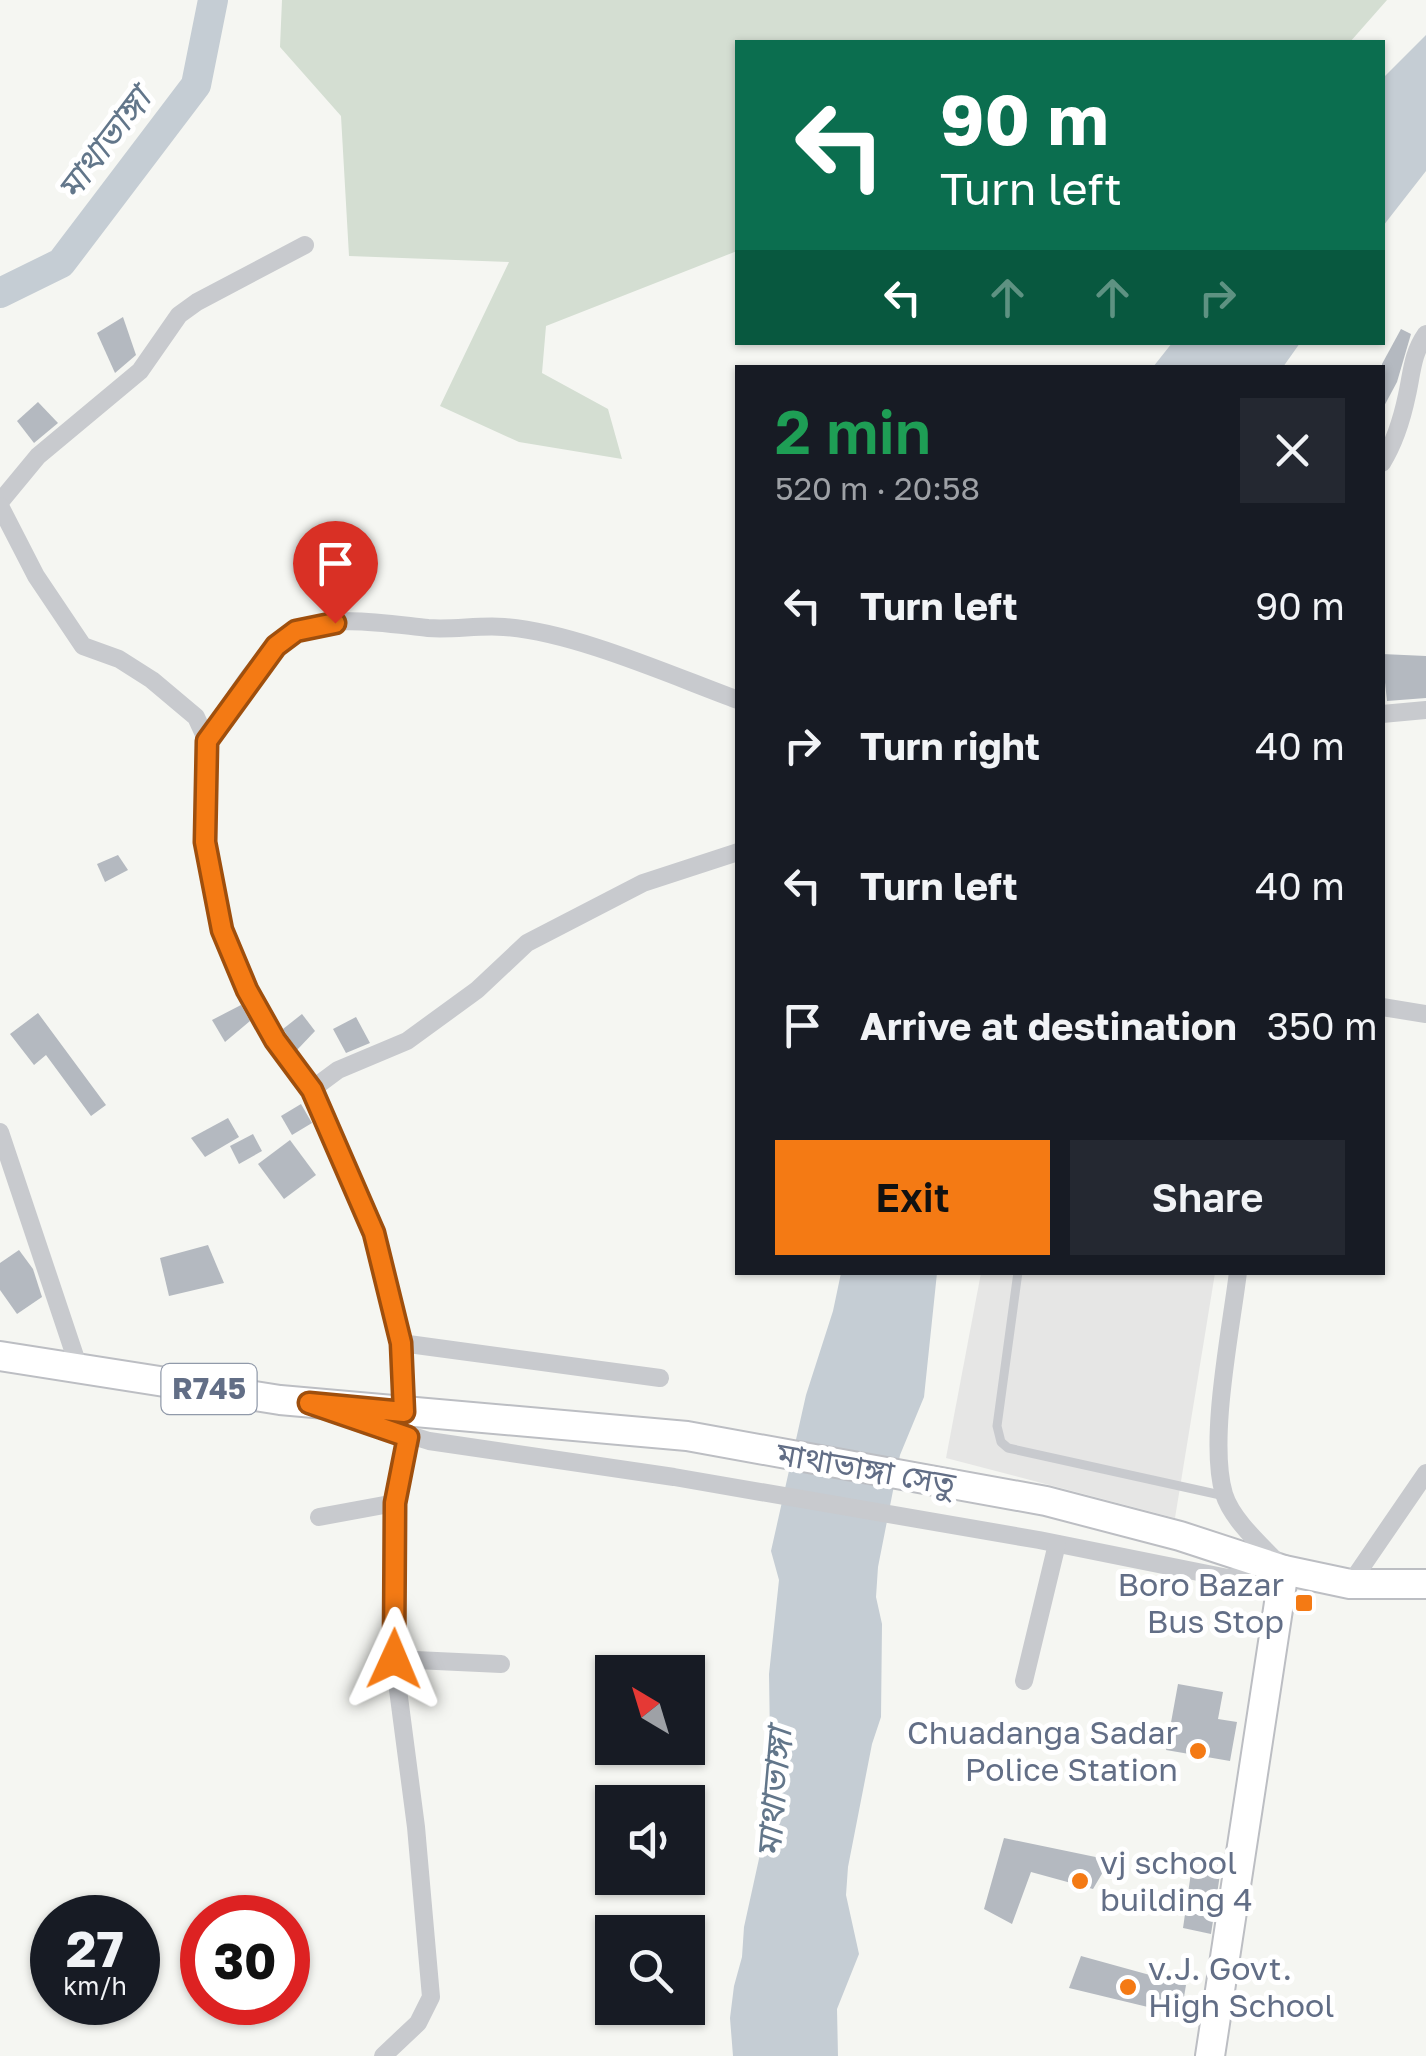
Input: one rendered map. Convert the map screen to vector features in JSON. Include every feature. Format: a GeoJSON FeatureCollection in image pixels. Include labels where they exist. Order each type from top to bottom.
{"type":"FeatureCollection","features":[{"type":"Feature","properties":{"kind":"main road","name":"R745"},"geometry":{"type":"LineString","coordinates":[[0,1356],[309,1403],[406,1424]]}},
{"type":"Feature","properties":{"kind":"main road","name":"মাথাভাঙ্গা সেতু"},"geometry":{"type":"LineString","coordinates":[[406,1424],[686,1436],[1046,1501],[1180,1536],[1284,1570],[1350,1584],[1426,1584]]}},
{"type":"Feature","properties":{"kind":"main road"},"geometry":{"type":"LineString","coordinates":[[1213,2055],[1284,1570]]}},
{"type":"Feature","properties":{"kind":"street"},"geometry":{"type":"LineString","coordinates":[[305,245],[197,302],[179,316],[140,371],[38,456],[0,504],[36,576],[83,646],[120,659],[196,717],[207,741],[205,842],[222,930],[256,1007],[312,1090],[374,1233],[401,1343],[406,1424],[395,1503],[394,1659],[416,1827],[431,1997],[418,2023],[383,2056]]}},
{"type":"Feature","properties":{"kind":"street"},"geometry":{"type":"LineString","coordinates":[[1385,458],[1395,440],[1412,363],[1426,334]]}},
{"type":"Feature","properties":{"kind":"street"},"geometry":{"type":"LineString","coordinates":[[207,741],[276,646],[296,631],[314,625],[355,622],[432,628],[504,627],[542,633],[610,653],[735,699]]}},
{"type":"Feature","properties":{"kind":"street"},"geometry":{"type":"LineString","coordinates":[[1385,714],[1426,710]]}},
{"type":"Feature","properties":{"kind":"street"},"geometry":{"type":"LineString","coordinates":[[312,1090],[338,1070],[406,1041],[476,990],[527,943],[643,883],[735,853]]}},
{"type":"Feature","properties":{"kind":"street"},"geometry":{"type":"LineString","coordinates":[[1385,1007],[1426,1014]]}},
{"type":"Feature","properties":{"kind":"street"},"geometry":{"type":"LineString","coordinates":[[0,1132],[79,1368]]}},
{"type":"Feature","properties":{"kind":"street"},"geometry":{"type":"LineString","coordinates":[[1238,1275],[1218,1454],[1225,1496],[1248,1530],[1284,1570]]}},
{"type":"Feature","properties":{"kind":"street"},"geometry":{"type":"LineString","coordinates":[[401,1343],[660,1378]]}},
{"type":"Feature","properties":{"kind":"street"},"geometry":{"type":"LineString","coordinates":[[406,1424],[674,1478],[1048,1542],[1228,1578],[1284,1570]]}},
{"type":"Feature","properties":{"kind":"street"},"geometry":{"type":"LineString","coordinates":[[1350,1584],[1426,1474]]}},
{"type":"Feature","properties":{"kind":"street"},"geometry":{"type":"LineString","coordinates":[[319,1517],[395,1503]]}},
{"type":"Feature","properties":{"kind":"street"},"geometry":{"type":"LineString","coordinates":[[1024,1680],[1048,1542]]}},
{"type":"Feature","properties":{"kind":"street"},"geometry":{"type":"LineString","coordinates":[[394,1659],[501,1664]]}},
{"type":"Feature","properties":{"kind":"lane"},"geometry":{"type":"LineString","coordinates":[[1018,1275],[996,1426],[1002,1442],[1008,1448],[1225,1496]]}},
{"type":"Feature","properties":{"kind":"shaded area"},"geometry":{"type":"Polygon","coordinates":[[[282,0],[1387,0],[1352,40],[735,40],[735,252],[546,326],[542,373],[608,409],[622,459],[519,442],[440,406],[509,262],[349,256],[341,116],[280,47],[282,0]]]}},
{"type":"Feature","properties":{"kind":"shaded area"},"geometry":{"type":"Polygon","coordinates":[[[981,1275],[1215,1275],[1175,1518],[946,1458],[981,1275]]]}},
{"type":"Feature","properties":{"kind":"water"},"geometry":{"type":"Polygon","coordinates":[[[1426,35],[1426,171],[1385,223],[1385,76],[1426,35]]]}},
{"type":"Feature","properties":{"kind":"water"},"geometry":{"type":"Polygon","coordinates":[[[1170,345],[1299,345],[1284,365],[1155,365],[1170,345]]]}},
{"type":"Feature","properties":{"kind":"water"},"geometry":{"type":"Polygon","coordinates":[[[841,1275],[937,1275],[924,1397],[900,1455],[878,1567],[881,1717],[872,1744],[846,1895],[859,1954],[837,2009],[838,2056],[733,2056],[730,2018],[734,1986],[771,1804],[769,1674],[779,1580],[771,1551],[806,1395],[841,1275]]]}},
{"type":"Feature","properties":{"kind":"building"},"geometry":{"type":"Polygon","coordinates":[[[123,317],[136,355],[115,373],[97,333],[123,317]]]}},
{"type":"Feature","properties":{"kind":"building"},"geometry":{"type":"Polygon","coordinates":[[[1401,329],[1411,334],[1397,382],[1385,404],[1382,364],[1401,329]]]}},
{"type":"Feature","properties":{"kind":"building"},"geometry":{"type":"Polygon","coordinates":[[[38,402],[58,423],[34,443],[17,421],[38,402]]]}},
{"type":"Feature","properties":{"kind":"building"},"geometry":{"type":"Polygon","coordinates":[[[1385,654],[1426,656],[1426,698],[1387,701],[1385,654]]]}},
{"type":"Feature","properties":{"kind":"building"},"geometry":{"type":"Polygon","coordinates":[[[118,855],[128,870],[105,882],[97,864],[118,855]]]}},
{"type":"Feature","properties":{"kind":"building"},"geometry":{"type":"Polygon","coordinates":[[[241,1005],[250,1021],[225,1042],[212,1020],[241,1005]]]}},
{"type":"Feature","properties":{"kind":"building"},"geometry":{"type":"Polygon","coordinates":[[[38,1013],[106,1105],[91,1116],[46,1055],[34,1065],[10,1034],[38,1013]]]}},
{"type":"Feature","properties":{"kind":"building"},"geometry":{"type":"Polygon","coordinates":[[[302,1014],[315,1031],[297,1050],[283,1029],[302,1014]]]}},
{"type":"Feature","properties":{"kind":"building"},"geometry":{"type":"Polygon","coordinates":[[[356,1017],[370,1043],[346,1053],[333,1029],[356,1017]]]}},
{"type":"Feature","properties":{"kind":"building"},"geometry":{"type":"Polygon","coordinates":[[[301,1104],[312,1123],[292,1135],[281,1116],[301,1104]]]}},
{"type":"Feature","properties":{"kind":"building"},"geometry":{"type":"Polygon","coordinates":[[[228,1118],[239,1137],[205,1157],[191,1138],[228,1118]]]}},
{"type":"Feature","properties":{"kind":"building"},"geometry":{"type":"Polygon","coordinates":[[[253,1134],[262,1151],[239,1164],[230,1146],[253,1134]]]}},
{"type":"Feature","properties":{"kind":"building"},"geometry":{"type":"Polygon","coordinates":[[[290,1140],[316,1175],[284,1199],[258,1164],[290,1140]]]}},
{"type":"Feature","properties":{"kind":"building"},"geometry":{"type":"Polygon","coordinates":[[[208,1245],[224,1283],[169,1296],[160,1258],[208,1245]]]}},
{"type":"Feature","properties":{"kind":"building"},"geometry":{"type":"Polygon","coordinates":[[[19,1250],[33,1269],[42,1297],[17,1314],[0,1290],[0,1263],[19,1250]]]}},
{"type":"Feature","properties":{"kind":"building"},"geometry":{"type":"Polygon","coordinates":[[[1178,1684],[1223,1692],[1218,1719],[1237,1722],[1230,1761],[1166,1750],[1178,1684]]]}},
{"type":"Feature","properties":{"kind":"building","name":"vj school building 4"},"geometry":{"type":"Polygon","coordinates":[[[1004,1838],[1110,1860],[1093,1889],[1031,1872],[1012,1924],[984,1909],[1004,1838]]]}},
{"type":"Feature","properties":{"kind":"building"},"geometry":{"type":"Polygon","coordinates":[[[1194,1852],[1222,1861],[1211,1934],[1183,1928],[1194,1852]]]}},
{"type":"Feature","properties":{"kind":"building","name":"v.J. Govt. High School"},"geometry":{"type":"Polygon","coordinates":[[[1081,1956],[1186,1985],[1181,2015],[1069,1988],[1081,1956]]]}},
{"type":"Feature","properties":{"kind":"waterway","name":"মাথাভাঙ্গা"},"geometry":{"type":"LineString","coordinates":[[0,293],[61,263],[196,85],[213,0]]}},
{"type":"Feature","properties":{"kind":"place","name":"Boro Bazar Bus Stop"},"geometry":{"type":"Point","coordinates":[1304,1603]}},
{"type":"Feature","properties":{"kind":"place","name":"Chuadanga Sadar Police Station"},"geometry":{"type":"Point","coordinates":[1198,1751]}},
{"type":"Feature","properties":{"kind":"place","name":"vj school building 4"},"geometry":{"type":"Point","coordinates":[1080,1881]}},
{"type":"Feature","properties":{"kind":"place","name":"v.J. Govt. High School"},"geometry":{"type":"Point","coordinates":[1128,1987]}},
{"type":"Feature","properties":{"kind":"route"},"geometry":{"type":"LineString","coordinates":[[335,623],[296,631],[276,646],[207,741],[205,842],[222,930],[247,990],[275,1040],[312,1090],[374,1233],[390,1292],[401,1343],[404,1412],[309,1403],[408,1437],[395,1503],[394,1659]]}}]}
